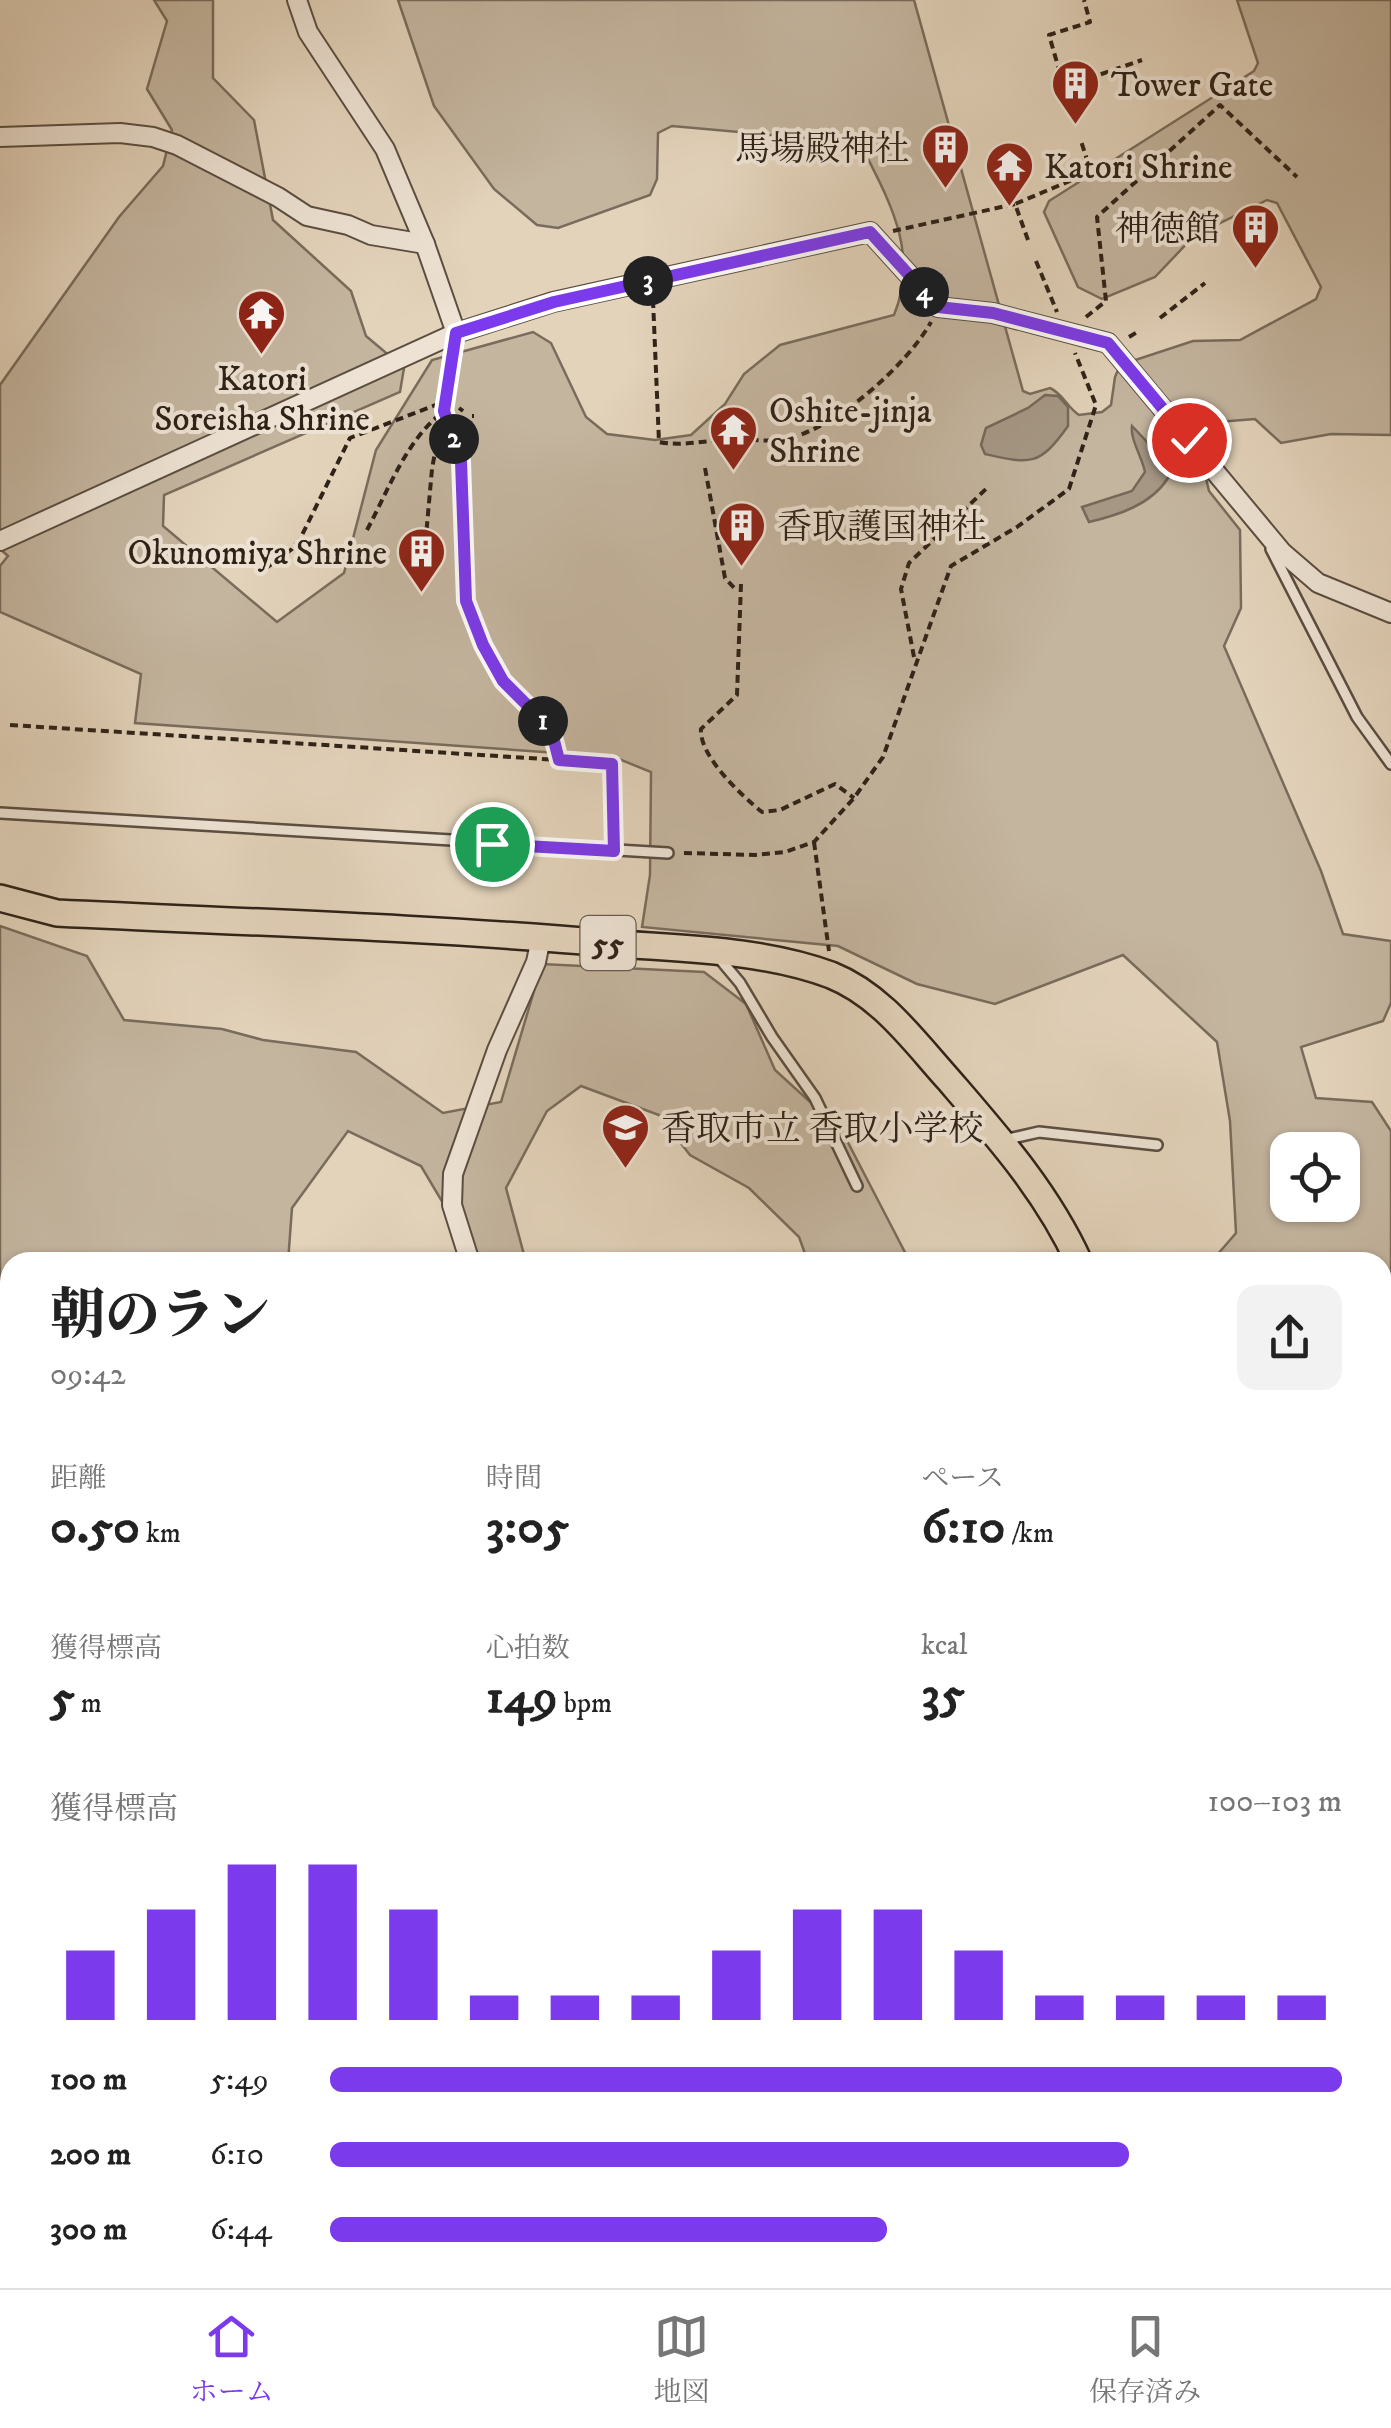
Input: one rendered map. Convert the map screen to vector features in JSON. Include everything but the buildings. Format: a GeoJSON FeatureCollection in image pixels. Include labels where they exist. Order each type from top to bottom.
{"type":"FeatureCollection","features":[{"type":"Feature","properties":{"kind":"main road","name":"55"},"geometry":{"type":"LineString","coordinates":[[0,898],[57,913],[541,938],[714,952],[784,962],[832,976],[888,1011],[1036,1184],[1074,1252]]}},
{"type":"Feature","properties":{"kind":"street"},"geometry":{"type":"LineString","coordinates":[[297,0],[324,61],[385,149],[425,244],[456,333]]}},
{"type":"Feature","properties":{"kind":"street"},"geometry":{"type":"LineString","coordinates":[[0,137],[153,137],[262,188],[307,216],[425,244]]}},
{"type":"Feature","properties":{"kind":"street"},"geometry":{"type":"LineString","coordinates":[[0,541],[456,333],[554,302],[870,232],[938,307],[993,313],[1108,343],[1282,552],[1318,583],[1391,614]]}},
{"type":"Feature","properties":{"kind":"street"},"geometry":{"type":"LineString","coordinates":[[467,1252],[452,1205],[453,1174],[497,1050],[536,962],[541,938]]}},
{"type":"Feature","properties":{"kind":"lane"},"geometry":{"type":"LineString","coordinates":[[1258,524],[1357,716],[1391,764]]}},
{"type":"Feature","properties":{"kind":"lane"},"geometry":{"type":"LineString","coordinates":[[0,813],[673,853]]}},
{"type":"Feature","properties":{"kind":"lane"},"geometry":{"type":"LineString","coordinates":[[714,952],[740,983],[772,1038],[815,1098],[857,1186]]}},
{"type":"Feature","properties":{"kind":"lane"},"geometry":{"type":"LineString","coordinates":[[1001,1141],[1040,1132],[1157,1145]]}},
{"type":"Feature","properties":{"kind":"path"},"geometry":{"type":"LineString","coordinates":[[1071,111],[1049,35],[1090,22],[1084,0]]}},
{"type":"Feature","properties":{"kind":"path"},"geometry":{"type":"LineString","coordinates":[[1064,87],[1142,60]]}},
{"type":"Feature","properties":{"kind":"path"},"geometry":{"type":"LineString","coordinates":[[1067,333],[1106,301],[1097,217],[1220,105],[1297,177]]}},
{"type":"Feature","properties":{"kind":"path"},"geometry":{"type":"LineString","coordinates":[[905,230],[1015,204],[1090,172],[1081,141]]}},
{"type":"Feature","properties":{"kind":"path"},"geometry":{"type":"LineString","coordinates":[[1015,204],[1028,240]]}},
{"type":"Feature","properties":{"kind":"path"},"geometry":{"type":"LineString","coordinates":[[1036,261],[1053,302]]}},
{"type":"Feature","properties":{"kind":"path"},"geometry":{"type":"LineString","coordinates":[[651,281],[658,442],[676,446],[723,439],[787,439],[817,427],[871,390],[909,352],[938,307]]}},
{"type":"Feature","properties":{"kind":"path"},"geometry":{"type":"LineString","coordinates":[[1160,318],[1205,283]]}},
{"type":"Feature","properties":{"kind":"path"},"geometry":{"type":"LineString","coordinates":[[422,581],[432,469],[456,333]]}},
{"type":"Feature","properties":{"kind":"path"},"geometry":{"type":"LineString","coordinates":[[673,853],[785,852],[814,842],[854,798],[883,756],[951,566],[1017,527],[1070,489],[1096,405],[1082,370]]}},
{"type":"Feature","properties":{"kind":"path"},"geometry":{"type":"LineString","coordinates":[[265,569],[301,537],[350,438],[446,401]]}},
{"type":"Feature","properties":{"kind":"path"},"geometry":{"type":"LineString","coordinates":[[367,530],[410,448],[444,411]]}},
{"type":"Feature","properties":{"kind":"path"},"geometry":{"type":"LineString","coordinates":[[444,411],[461,461],[466,601],[483,645],[503,681],[551,729],[559,760]]}},
{"type":"Feature","properties":{"kind":"path"},"geometry":{"type":"LineString","coordinates":[[705,468],[725,578],[737,590]]}},
{"type":"Feature","properties":{"kind":"path"},"geometry":{"type":"LineString","coordinates":[[915,662],[901,589],[909,563],[989,486]]}},
{"type":"Feature","properties":{"kind":"path"},"geometry":{"type":"LineString","coordinates":[[741,584],[737,695],[701,729],[702,741],[732,784],[762,812],[780,810],[835,784],[854,798]]}},
{"type":"Feature","properties":{"kind":"path"},"geometry":{"type":"LineString","coordinates":[[10,725],[612,764],[614,851]]}},
{"type":"Feature","properties":{"kind":"path"},"geometry":{"type":"LineString","coordinates":[[814,842],[832,976]]}},
{"type":"Feature","properties":{"kind":"shaded area"},"geometry":{"type":"Polygon","coordinates":[[[154,0],[213,0],[213,78],[254,120],[273,220],[351,291],[366,336],[404,368],[400,392],[164,495],[163,526],[277,622],[344,573],[376,450],[432,360],[533,332],[551,343],[586,417],[607,434],[655,440],[691,435],[725,404],[744,374],[780,345],[894,315],[901,292],[904,269],[897,226],[860,143],[672,126],[658,133],[657,179],[650,195],[558,228],[537,225],[494,189],[434,106],[398,0],[914,0],[1023,391],[1030,394],[1050,388],[1079,415],[1102,412],[1111,405],[1120,365],[1193,341],[1240,340],[1316,299],[1321,287],[1277,203],[1267,200],[1194,236],[1155,277],[1102,299],[1078,287],[1044,212],[1049,201],[1254,71],[1258,63],[1237,0],[1391,0],[1391,435],[1331,434],[1281,443],[1255,419],[1193,424],[1209,491],[1240,530],[1241,608],[1224,646],[1321,871],[1343,934],[1391,941],[1391,1003],[1383,1021],[1301,1047],[1316,1098],[1372,1102],[1391,1131],[1391,1252],[1220,1252],[1236,1233],[1230,1121],[1217,1042],[1123,955],[995,1004],[917,984],[838,946],[642,927],[650,875],[651,772],[614,757],[135,723],[141,674],[0,612],[0,566],[8,556],[0,549],[0,385],[119,217],[163,166],[172,130],[147,89],[167,21],[154,0]]]}},
{"type":"Feature","properties":{"kind":"shaded area"},"geometry":{"type":"Polygon","coordinates":[[[1045,395],[1058,396],[1068,407],[1068,426],[1049,449],[1041,456],[1023,460],[985,454],[981,445],[986,428],[1028,408],[1045,395]]]}},
{"type":"Feature","properties":{"kind":"shaded area"},"geometry":{"type":"Polygon","coordinates":[[[1132,426],[1167,463],[1168,478],[1143,502],[1089,522],[1082,507],[1132,491],[1145,472],[1132,426]]]}},
{"type":"Feature","properties":{"kind":"shaded area"},"geometry":{"type":"Polygon","coordinates":[[[0,926],[87,956],[124,1020],[222,1029],[263,1040],[356,1052],[443,1113],[501,1102],[542,964],[704,972],[746,1004],[775,1070],[842,1131],[905,1252],[804,1252],[799,1237],[749,1188],[690,1155],[659,1115],[581,1086],[547,1111],[506,1188],[523,1252],[472,1252],[421,1166],[348,1131],[292,1208],[289,1252],[0,1252],[0,926]]]}},
{"type":"Feature","properties":{"kind":"place","name":"Tower Gate"},"geometry":{"type":"Point","coordinates":[1076,126]}},
{"type":"Feature","properties":{"kind":"place","name":"馬場殿神社"},"geometry":{"type":"Point","coordinates":[945,190]}},
{"type":"Feature","properties":{"kind":"place","name":"Katori Shrine"},"geometry":{"type":"Point","coordinates":[1009,208]}},
{"type":"Feature","properties":{"kind":"place","name":"神徳館"},"geometry":{"type":"Point","coordinates":[1255,270]}},
{"type":"Feature","properties":{"kind":"place","name":"Katori Soreisha Shrine"},"geometry":{"type":"Point","coordinates":[262,356]}},
{"type":"Feature","properties":{"kind":"place","name":"Oshite-jinja Shrine"},"geometry":{"type":"Point","coordinates":[734,472]}},
{"type":"Feature","properties":{"kind":"place","name":"香取護国神社"},"geometry":{"type":"Point","coordinates":[742,568]}},
{"type":"Feature","properties":{"kind":"place","name":"Okunomiya Shrine"},"geometry":{"type":"Point","coordinates":[422,594]}},
{"type":"Feature","properties":{"kind":"place","name":"香取市立 香取小学校"},"geometry":{"type":"Point","coordinates":[626,1170]}},
{"type":"Feature","properties":{"kind":"route"},"geometry":{"type":"LineString","coordinates":[[492,844],[614,851],[612,764],[559,760],[551,729],[503,681],[483,645],[466,601],[461,461],[444,411],[456,333],[554,302],[870,232],[938,307],[993,313],[1108,343],[1189,440]]}}]}
